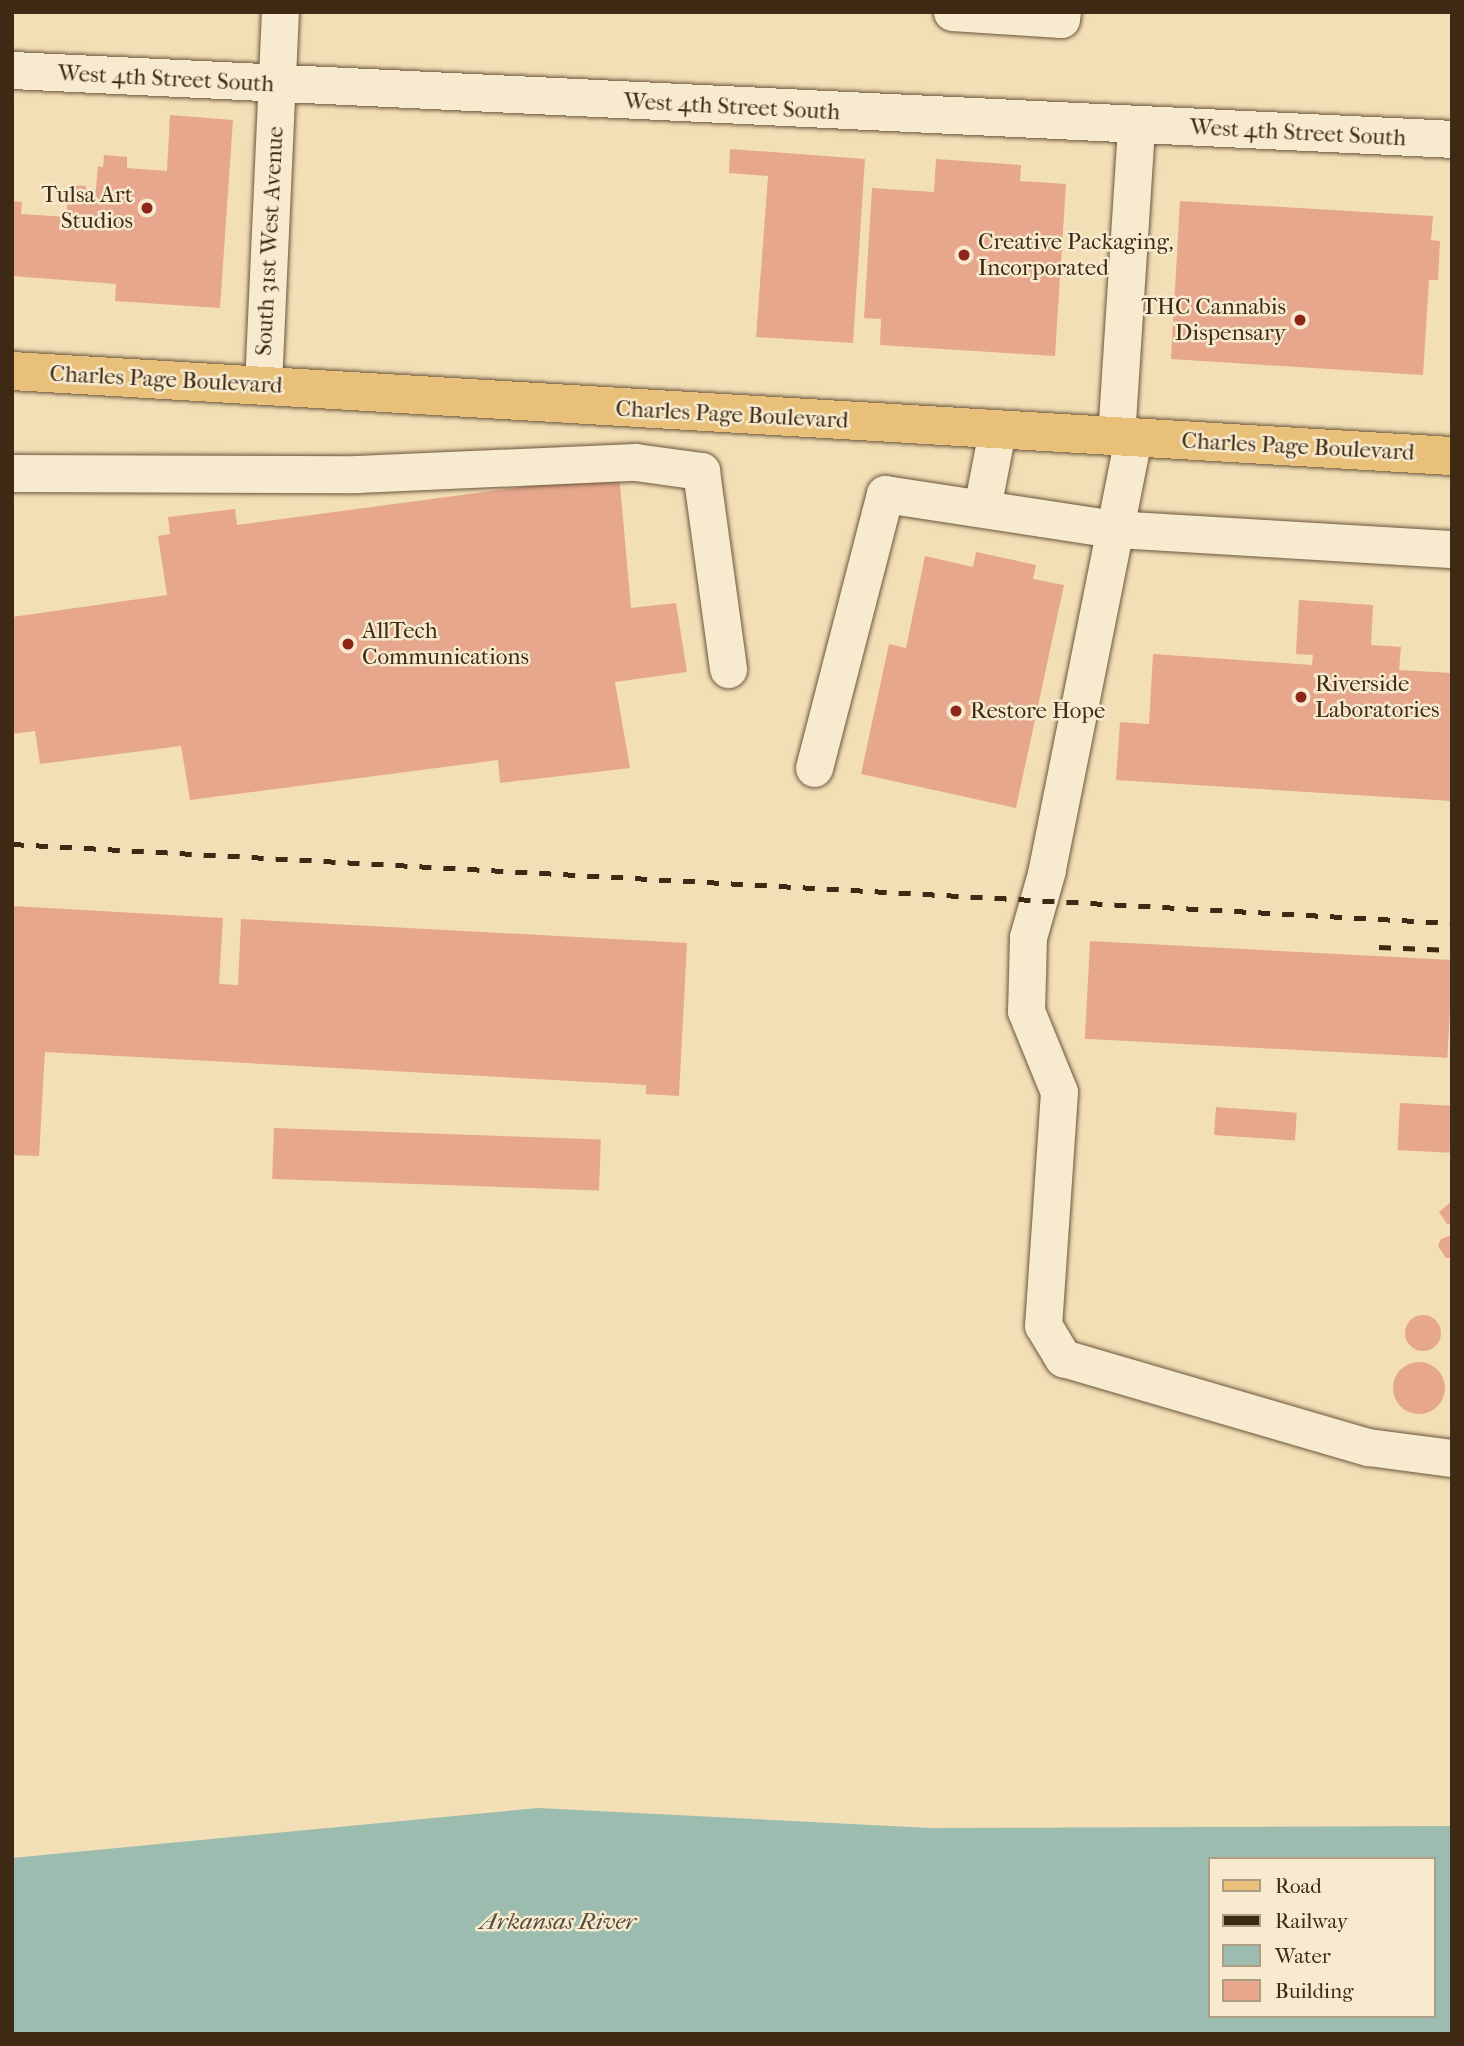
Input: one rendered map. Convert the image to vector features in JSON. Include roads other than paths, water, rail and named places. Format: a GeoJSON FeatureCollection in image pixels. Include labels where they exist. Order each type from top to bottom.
{"type":"FeatureCollection","features":[{"type":"Feature","properties":{"kind":"main road","name":"Charles Page Boulevard"},"geometry":{"type":"LineString","coordinates":[[12,371],[1452,456]]}},
{"type":"Feature","properties":{"kind":"street","name":"South 31st West Avenue"},"geometry":{"type":"LineString","coordinates":[[262,385],[280,12]]}},
{"type":"Feature","properties":{"kind":"street"},"geometry":{"type":"LineString","coordinates":[[952,12],[1061,19],[1062,12]]}},
{"type":"Feature","properties":{"kind":"street","name":"West 4th Street South"},"geometry":{"type":"LineString","coordinates":[[12,70],[278,86],[1452,139]]}},
{"type":"Feature","properties":{"kind":"street"},"geometry":{"type":"LineString","coordinates":[[1136,125],[1125,438],[1114,529],[1047,870],[1028,937],[1026,1011],[1059,1092],[1043,1325],[1063,1358],[1368,1447],[1452,1458]]}},
{"type":"Feature","properties":{"kind":"street"},"geometry":{"type":"LineString","coordinates":[[982,508],[997,430]]}},
{"type":"Feature","properties":{"kind":"street"},"geometry":{"type":"LineString","coordinates":[[12,473],[357,474],[635,462],[701,471],[728,669]]}},
{"type":"Feature","properties":{"kind":"street"},"geometry":{"type":"LineString","coordinates":[[814,768],[885,494],[1114,529],[1452,549]]}},
{"type":"Feature","properties":{"kind":"water","name":"Arkansas River"},"geometry":{"type":"Polygon","coordinates":[[[538,1808],[931,1828],[1452,1826],[1452,2034],[12,2034],[12,1858],[538,1808]]]}},
{"type":"Feature","properties":{"kind":"railway"},"geometry":{"type":"LineString","coordinates":[[12,844],[1452,923]]}},
{"type":"Feature","properties":{"kind":"railway"},"geometry":{"type":"LineString","coordinates":[[1379,947],[1452,950]]}},
{"type":"Feature","properties":{"kind":"place","name":"Tulsa Art Studios"},"geometry":{"type":"Point","coordinates":[147,208]}},
{"type":"Feature","properties":{"kind":"place","name":"Creative Packaging, Incorporated"},"geometry":{"type":"Point","coordinates":[964,255]}},
{"type":"Feature","properties":{"kind":"place","name":"THC Cannabis Dispensary"},"geometry":{"type":"Point","coordinates":[1300,320]}},
{"type":"Feature","properties":{"kind":"place","name":"AllTech Communications"},"geometry":{"type":"Point","coordinates":[348,644]}},
{"type":"Feature","properties":{"kind":"place","name":"Riverside Laboratories"},"geometry":{"type":"Point","coordinates":[1301,697]}},
{"type":"Feature","properties":{"kind":"place","name":"Restore Hope"},"geometry":{"type":"Point","coordinates":[956,711]}}]}
